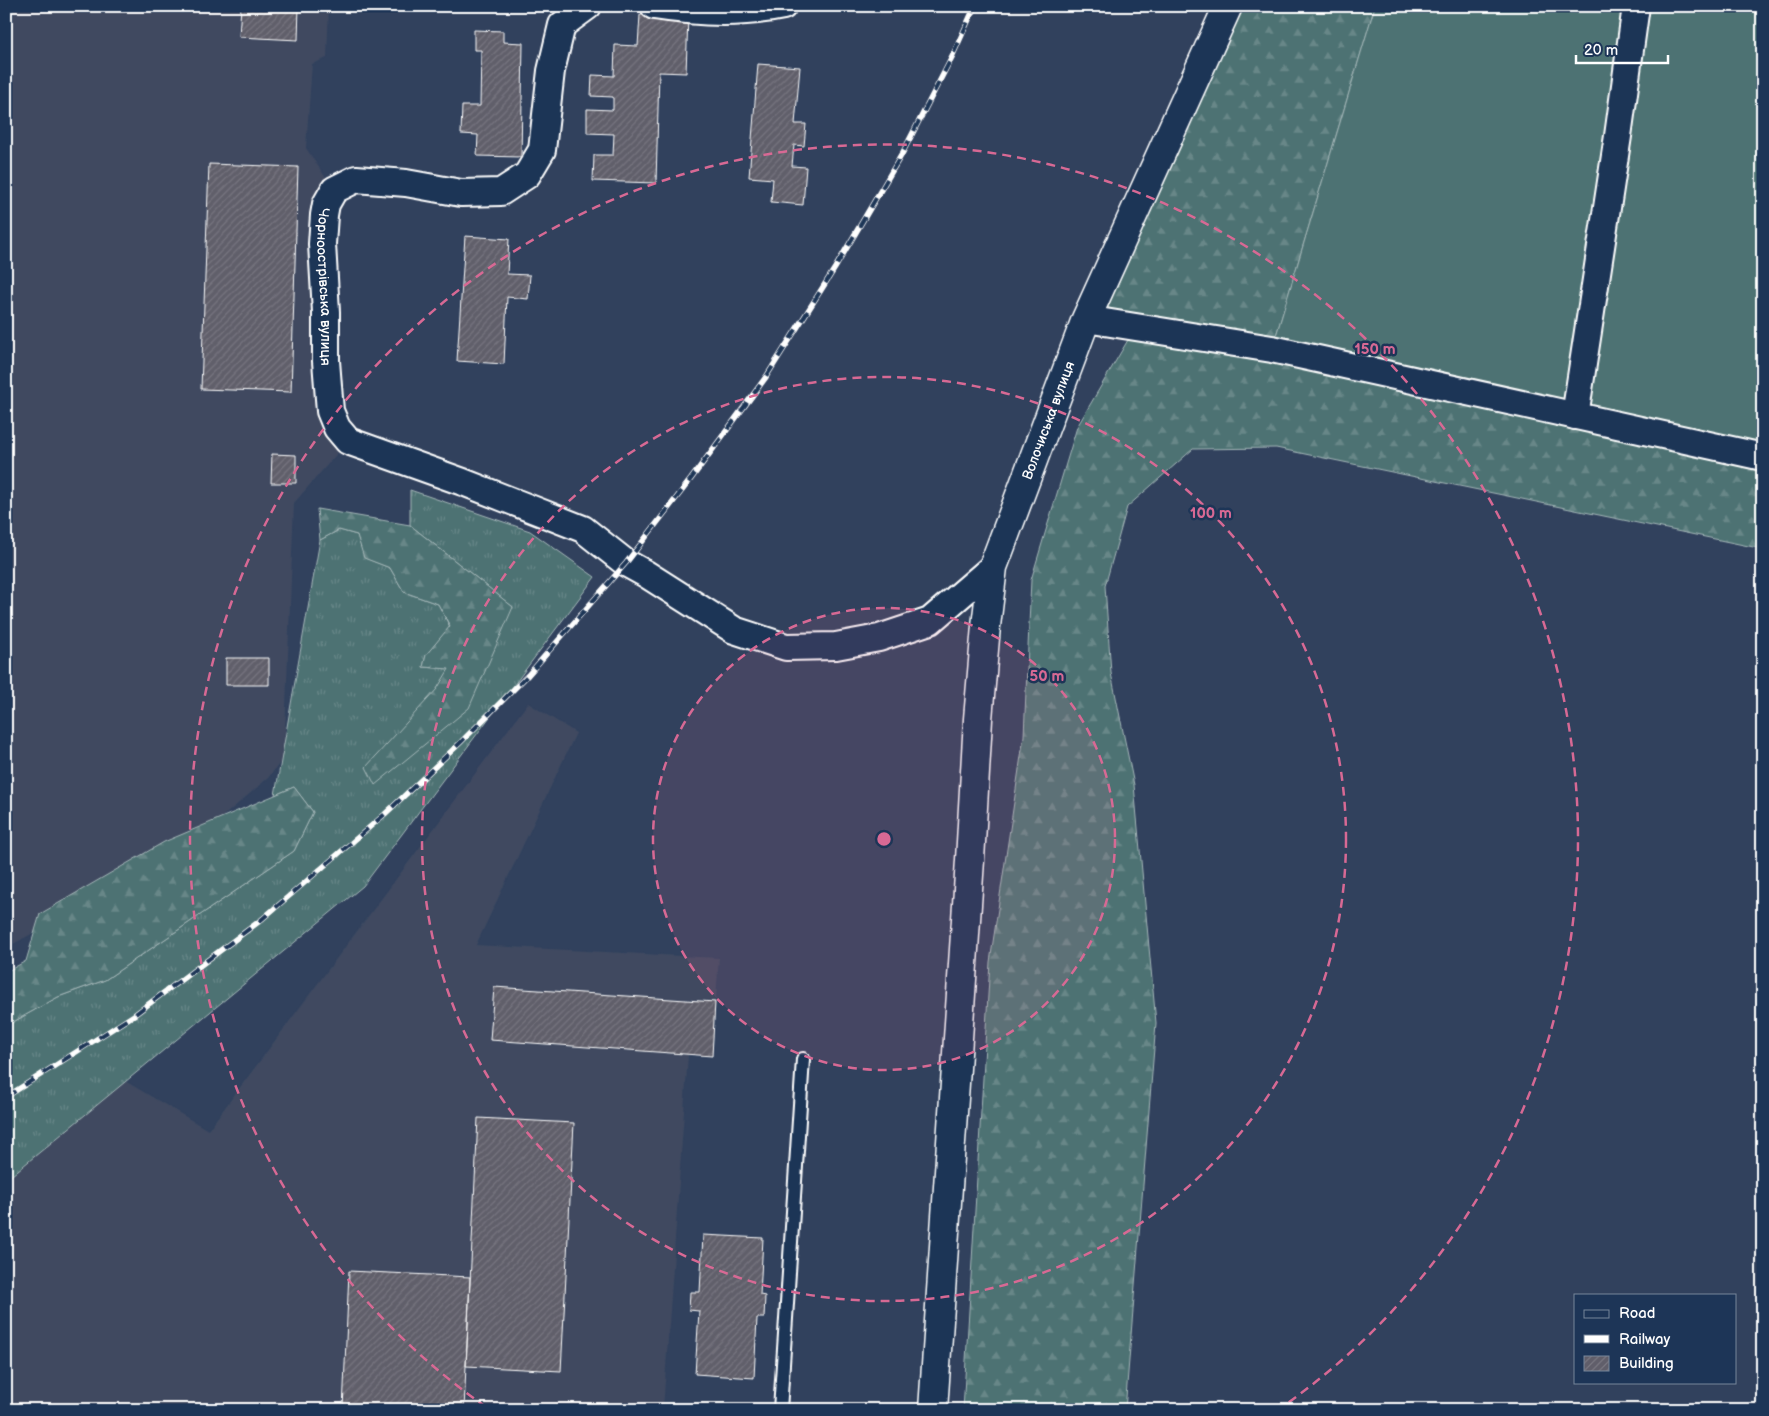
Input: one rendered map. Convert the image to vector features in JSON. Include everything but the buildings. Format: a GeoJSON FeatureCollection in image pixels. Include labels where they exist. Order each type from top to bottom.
{"type":"FeatureCollection","features":[{"type":"Feature","properties":{"kind":"main road","name":"Волочиська вулиця"},"geometry":{"type":"LineString","coordinates":[[933,1410],[978,719],[993,567],[1086,319],[1228,6]]}},
{"type":"Feature","properties":{"kind":"street","name":"Чорноострівська вулиця"},"geometry":{"type":"LineString","coordinates":[[588,6],[562,25],[550,71],[542,150],[527,175],[501,192],[461,193],[406,183],[356,179],[334,190],[326,204],[322,244],[326,312],[326,360],[330,411],[337,428],[348,441],[463,482],[583,529],[626,563],[734,630],[786,647],[836,646],[879,638],[930,621],[993,567]]}},
{"type":"Feature","properties":{"kind":"street"},"geometry":{"type":"LineString","coordinates":[[654,6],[690,12],[736,12],[783,6]]}},
{"type":"Feature","properties":{"kind":"street"},"geometry":{"type":"LineString","coordinates":[[1575,416],[1636,6]]}},
{"type":"Feature","properties":{"kind":"street"},"geometry":{"type":"LineString","coordinates":[[1086,319],[1272,349],[1763,457]]}},
{"type":"Feature","properties":{"kind":"lane"},"geometry":{"type":"LineString","coordinates":[[780,1410],[804,1059]]}},
{"type":"Feature","properties":{"kind":"shaded area"},"geometry":{"type":"Polygon","coordinates":[[[6,6],[329,6],[327,58],[312,64],[306,148],[334,190],[326,312],[348,441],[294,503],[284,758],[268,778],[220,819],[53,922],[6,948],[6,6]]]}},
{"type":"Feature","properties":{"kind":"shaded area"},"geometry":{"type":"Polygon","coordinates":[[[528,703],[576,733],[476,945],[719,958],[712,1056],[688,1055],[663,1410],[6,1410],[6,1180],[125,1081],[208,1130],[528,703]]]}},
{"type":"Feature","properties":{"kind":"green space"},"geometry":{"type":"Polygon","coordinates":[[[1228,6],[1375,6],[1272,349],[1763,457],[1763,549],[1276,448],[1193,449],[1127,507],[1105,586],[1111,673],[1134,785],[1156,1023],[1125,1410],[963,1410],[990,962],[1024,736],[1031,580],[1077,427],[1135,328],[1086,319],[1228,6]]]}},
{"type":"Feature","properties":{"kind":"green space"},"geometry":{"type":"Polygon","coordinates":[[[1375,6],[1763,6],[1763,457],[1272,349],[1375,6]]]}},
{"type":"Feature","properties":{"kind":"green space"},"geometry":{"type":"Polygon","coordinates":[[[410,490],[530,531],[595,577],[363,886],[6,1180],[6,1026],[58,997],[105,980],[294,851],[313,812],[294,787],[275,795],[320,540],[339,530],[357,535],[365,558],[390,568],[404,592],[438,604],[450,627],[426,655],[423,667],[450,669],[437,689],[513,607],[410,525],[410,490]]]}},
{"type":"Feature","properties":{"kind":"green space"},"geometry":{"type":"Polygon","coordinates":[[[317,509],[410,525],[513,607],[469,708],[375,785],[366,767],[437,689],[449,669],[423,667],[426,655],[450,626],[438,604],[404,592],[390,568],[364,558],[357,535],[339,530],[320,540],[317,509]]]}},
{"type":"Feature","properties":{"kind":"green space"},"geometry":{"type":"Polygon","coordinates":[[[294,787],[313,812],[294,851],[105,980],[58,997],[6,1026],[6,972],[26,961],[40,914],[164,842],[294,787]]]}},
{"type":"Feature","properties":{"kind":"railway"},"geometry":{"type":"LineString","coordinates":[[6,74],[10,6]]}},
{"type":"Feature","properties":{"kind":"railway"},"geometry":{"type":"LineString","coordinates":[[6,1097],[134,1015],[261,920],[385,814],[528,675],[626,563],[766,377],[835,268],[902,154],[952,57],[975,6]]}}]}
